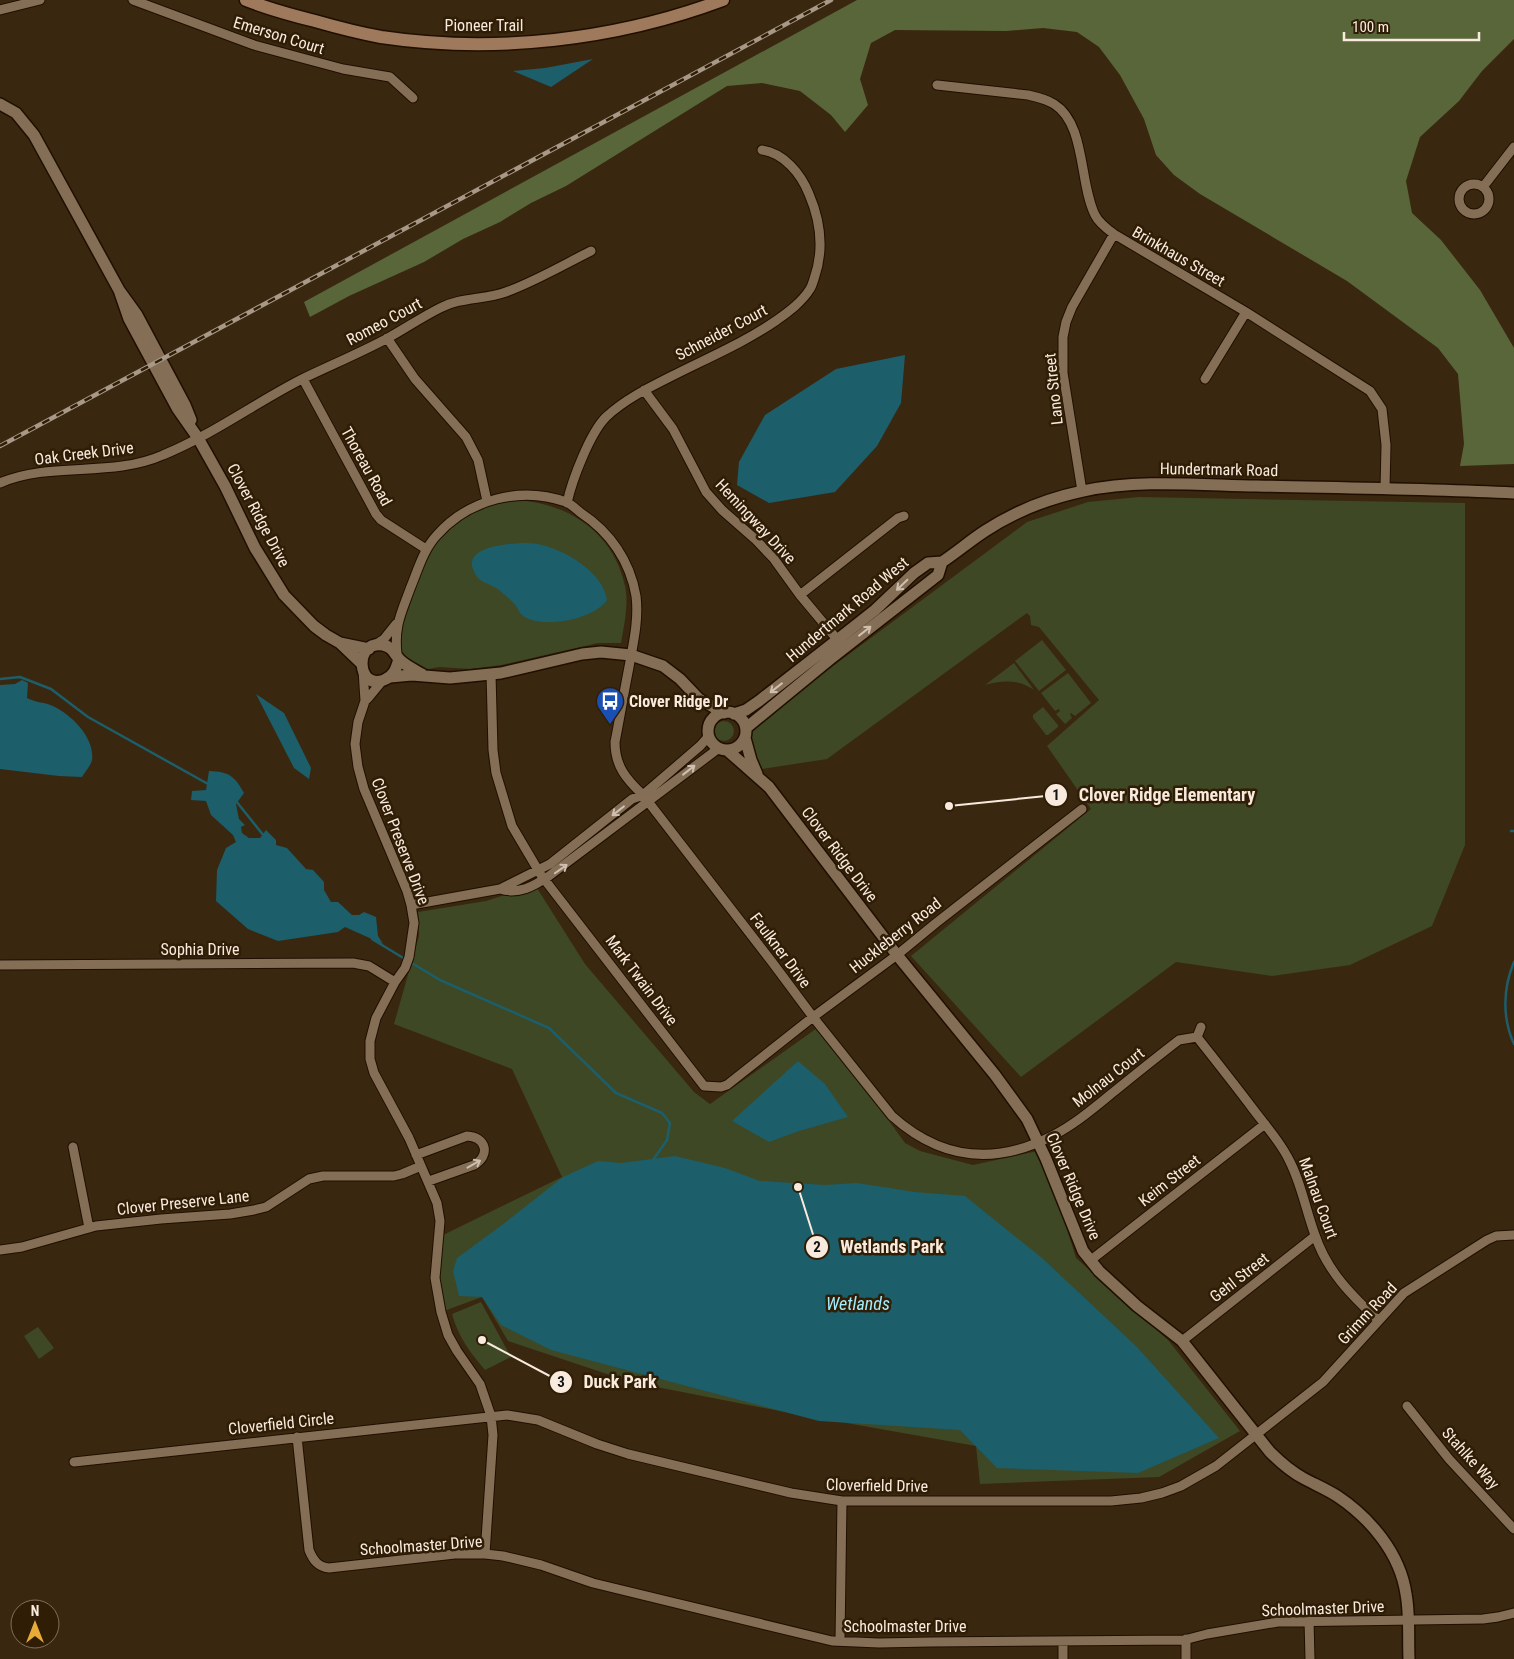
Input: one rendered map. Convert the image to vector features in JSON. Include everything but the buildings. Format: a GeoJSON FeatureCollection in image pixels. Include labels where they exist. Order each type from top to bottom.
{"type":"FeatureCollection","features":[{"type":"Feature","properties":{"kind":"main road","name":"Pioneer Trail"},"geometry":{"type":"LineString","coordinates":[[246,0],[268,4],[323,24],[379,36],[455,43],[558,39],[618,30],[664,20],[723,0]]}},
{"type":"Feature","properties":{"kind":"street"},"geometry":{"type":"LineString","coordinates":[[0,10],[40,0]]}},
{"type":"Feature","properties":{"kind":"street","name":"Emerson Court"},"geometry":{"type":"LineString","coordinates":[[133,0],[254,45],[325,64],[390,77],[413,98]]}},
{"type":"Feature","properties":{"kind":"street","name":"Brinkhaus Street"},"geometry":{"type":"LineString","coordinates":[[937,85],[1028,95],[1054,104],[1073,125],[1090,201],[1095,215],[1104,226],[1114,234],[1246,312],[1370,391],[1382,409],[1386,445],[1385,489]]}},
{"type":"Feature","properties":{"kind":"street","name":"Clover Ridge Drive"},"geometry":{"type":"LineString","coordinates":[[0,104],[16,113],[34,135],[119,290],[143,346],[177,408],[198,438],[226,486],[255,548],[284,595],[314,626],[340,643],[362,667]]}},
{"type":"Feature","properties":{"kind":"street"},"geometry":{"type":"LineString","coordinates":[[1483,187],[1514,147]]}},
{"type":"Feature","properties":{"kind":"street","name":"Schneider Court"},"geometry":{"type":"LineString","coordinates":[[567,503],[596,429],[606,417],[644,390],[762,330],[790,310],[810,289],[817,271],[821,249],[820,230],[814,206],[807,190],[789,163],[771,151],[762,150]]}},
{"type":"Feature","properties":{"kind":"street","name":"Lano Street"},"geometry":{"type":"LineString","coordinates":[[1082,491],[1063,373],[1063,337],[1072,307],[1114,234]]}},
{"type":"Feature","properties":{"kind":"street","name":"Romeo Court"},"geometry":{"type":"LineString","coordinates":[[198,438],[303,379],[387,338],[454,302],[507,292],[591,251]]}},
{"type":"Feature","properties":{"kind":"street"},"geometry":{"type":"LineString","coordinates":[[1205,379],[1246,312]]}},
{"type":"Feature","properties":{"kind":"street"},"geometry":{"type":"LineString","coordinates":[[387,338],[415,379],[466,437],[478,460],[487,501]]}},
{"type":"Feature","properties":{"kind":"street","name":"Thoreau Road"},"geometry":{"type":"LineString","coordinates":[[303,379],[376,514],[381,520],[426,549]]}},
{"type":"Feature","properties":{"kind":"street","name":"Hemingway Drive"},"geometry":{"type":"LineString","coordinates":[[644,390],[673,429],[706,492],[722,510],[762,547],[841,644]]}},
{"type":"Feature","properties":{"kind":"street","name":"Oak Creek Drive"},"geometry":{"type":"LineString","coordinates":[[0,483],[37,472],[127,466],[162,456],[198,438]]}},
{"type":"Feature","properties":{"kind":"street","name":"Hundertmark Road"},"geometry":{"type":"LineString","coordinates":[[942,562],[986,531],[1013,516],[1041,504],[1082,491],[1140,484],[1514,493]]}},
{"type":"Feature","properties":{"kind":"street"},"geometry":{"type":"LineString","coordinates":[[397,624],[398,657],[395,671],[387,678],[378,682],[372,680],[362,667],[362,658],[372,647],[384,639],[397,624],[426,549],[437,534],[467,511],[487,501],[509,496],[529,495],[567,503]]}},
{"type":"Feature","properties":{"kind":"street","name":"Faulkner Drive"},"geometry":{"type":"LineString","coordinates":[[567,503],[591,519],[608,535],[622,554],[631,576],[636,597],[636,624],[615,742],[619,767],[633,786],[645,798],[813,1017],[892,1116],[907,1130],[941,1148],[959,1153],[978,1155],[1015,1150],[1038,1142]]}},
{"type":"Feature","properties":{"kind":"street"},"geometry":{"type":"LineString","coordinates":[[800,595],[898,518],[904,516]]}},
{"type":"Feature","properties":{"kind":"street","name":"Hundertmark Road West"},"geometry":{"type":"LineString","coordinates":[[729,713],[746,710],[841,644],[938,575],[942,562]]}},
{"type":"Feature","properties":{"kind":"street","name":"Clover Ridge Drive"},"geometry":{"type":"LineString","coordinates":[[340,643],[372,647]]}},
{"type":"Feature","properties":{"kind":"street","name":"Hundertmark Road West"},"geometry":{"type":"LineString","coordinates":[[746,733],[757,718],[841,644]]}},
{"type":"Feature","properties":{"kind":"street"},"geometry":{"type":"LineString","coordinates":[[372,647],[383,645],[391,648],[398,657],[424,675]]}},
{"type":"Feature","properties":{"kind":"street"},"geometry":{"type":"LineString","coordinates":[[387,678],[424,675],[450,678],[501,673],[582,654],[601,652],[631,655],[663,666],[680,679],[699,699],[742,719],[746,733],[738,747],[723,749],[645,798],[632,800],[550,864],[542,875],[500,890],[411,905]]}},
{"type":"Feature","properties":{"kind":"street","name":"Clover Preserve Drive"},"geometry":{"type":"LineString","coordinates":[[362,667],[365,701],[358,722],[355,744],[358,767],[364,789],[407,891],[411,905],[413,931],[409,957],[405,968],[395,982],[376,1018],[370,1041],[370,1059],[374,1073],[409,1138],[437,1203],[440,1221],[435,1278],[441,1312],[453,1343],[480,1384],[491,1416],[492,1435],[485,1554]]}},
{"type":"Feature","properties":{"kind":"street","name":"Mark Twain Drive"},"geometry":{"type":"LineString","coordinates":[[491,674],[493,750],[496,773],[510,820],[542,875],[695,1076],[704,1086],[721,1087],[727,1085]]}},
{"type":"Feature","properties":{"kind":"street","name":"Clover Preserve Drive"},"geometry":{"type":"LineString","coordinates":[[365,701],[387,678]]}},
{"type":"Feature","properties":{"kind":"street"},"geometry":{"type":"LineString","coordinates":[[699,699],[711,741],[723,749]]}},
{"type":"Feature","properties":{"kind":"street"},"geometry":{"type":"LineString","coordinates":[[645,798],[700,746],[709,732],[714,718],[729,713]]}},
{"type":"Feature","properties":{"kind":"street","name":"Clover Ridge Drive"},"geometry":{"type":"LineString","coordinates":[[746,733],[751,760],[757,775]]}},
{"type":"Feature","properties":{"kind":"street","name":"Clover Ridge Drive"},"geometry":{"type":"LineString","coordinates":[[723,749],[757,775],[769,787],[897,954],[995,1075],[1027,1118],[1084,1251],[1099,1271],[1137,1306],[1182,1341],[1270,1452],[1285,1466],[1350,1505],[1378,1533],[1401,1574],[1406,1594],[1409,1659]]}},
{"type":"Feature","properties":{"kind":"street","name":"Huckleberry Road"},"geometry":{"type":"LineString","coordinates":[[727,1085],[1082,809]]}},
{"type":"Feature","properties":{"kind":"street","name":"Sophia Drive"},"geometry":{"type":"LineString","coordinates":[[0,965],[353,963],[369,966],[395,982]]}},
{"type":"Feature","properties":{"kind":"street"},"geometry":{"type":"LineString","coordinates":[[1197,1037],[1201,1026]]}},
{"type":"Feature","properties":{"kind":"street","name":"Molnau Court"},"geometry":{"type":"LineString","coordinates":[[1038,1142],[1073,1123],[1179,1040],[1197,1037]]}},
{"type":"Feature","properties":{"kind":"street","name":"Malnau Court"},"geometry":{"type":"LineString","coordinates":[[1197,1037],[1278,1140],[1295,1171],[1315,1236],[1328,1264],[1354,1298],[1378,1320]]}},
{"type":"Feature","properties":{"kind":"street","name":"Keim Street"},"geometry":{"type":"LineString","coordinates":[[1091,1260],[1265,1124]]}},
{"type":"Feature","properties":{"kind":"street"},"geometry":{"type":"LineString","coordinates":[[416,1155],[467,1136],[474,1136],[480,1140],[484,1147],[484,1155],[474,1165],[429,1181]]}},
{"type":"Feature","properties":{"kind":"street"},"geometry":{"type":"LineString","coordinates":[[73,1147],[89,1228]]}},
{"type":"Feature","properties":{"kind":"street","name":"Clover Preserve Lane"},"geometry":{"type":"LineString","coordinates":[[0,1250],[22,1247],[89,1228],[254,1210],[272,1203],[309,1179],[323,1176],[394,1176],[421,1166]]}},
{"type":"Feature","properties":{"kind":"street","name":"Grimm Road"},"geometry":{"type":"LineString","coordinates":[[1256,1434],[1323,1382],[1404,1293],[1487,1240],[1496,1236],[1514,1235]]}},
{"type":"Feature","properties":{"kind":"street","name":"Gehl Street"},"geometry":{"type":"LineString","coordinates":[[1182,1341],[1315,1236]]}},
{"type":"Feature","properties":{"kind":"street","name":"Stahlke Way"},"geometry":{"type":"LineString","coordinates":[[1407,1406],[1440,1449],[1514,1528]]}},
{"type":"Feature","properties":{"kind":"street","name":"Cloverfield Drive"},"geometry":{"type":"LineString","coordinates":[[491,1416],[507,1415],[538,1420],[597,1444],[628,1454],[791,1493],[842,1501],[1111,1501],[1141,1498],[1175,1488],[1199,1477],[1256,1434]]}},
{"type":"Feature","properties":{"kind":"street","name":"Cloverfield Circle"},"geometry":{"type":"LineString","coordinates":[[74,1462],[491,1416]]}},
{"type":"Feature","properties":{"kind":"street","name":"Schoolmaster Drive"},"geometry":{"type":"LineString","coordinates":[[297,1437],[309,1550],[317,1564],[329,1568],[455,1554],[485,1554],[522,1560],[593,1583],[832,1641],[879,1643],[1186,1640],[1207,1634],[1278,1622],[1483,1618],[1514,1613]]}},
{"type":"Feature","properties":{"kind":"street"},"geometry":{"type":"LineString","coordinates":[[840,1640],[842,1501]]}},
{"type":"Feature","properties":{"kind":"street"},"geometry":{"type":"LineString","coordinates":[[1309,1620],[1310,1659]]}},
{"type":"Feature","properties":{"kind":"street"},"geometry":{"type":"LineString","coordinates":[[1186,1640],[1186,1659]]}},
{"type":"Feature","properties":{"kind":"street"},"geometry":{"type":"LineString","coordinates":[[1063,1641],[1063,1659]]}},
{"type":"Feature","properties":{"kind":"green space"},"geometry":{"type":"Polygon","coordinates":[[[857,0],[1514,0],[1514,39],[1482,71],[1459,101],[1420,137],[1406,181],[1412,213],[1441,240],[1480,290],[1514,348],[1514,464],[1460,466],[1464,444],[1458,374],[1438,348],[1347,281],[1200,194],[1174,175],[1156,155],[1144,119],[1120,75],[1099,47],[1077,32],[1043,28],[1006,31],[895,30],[871,43],[860,79],[868,105],[845,132],[831,115],[800,91],[762,83],[727,86],[566,186],[531,203],[500,222],[463,239],[424,262],[349,296],[310,317],[304,302],[857,0]]]}},
{"type":"Feature","properties":{"kind":"green space"},"geometry":{"type":"Polygon","coordinates":[[[1139,497],[1465,503],[1465,845],[1432,926],[1350,965],[1272,976],[1176,962],[1021,1077],[911,956],[1091,809],[1047,746],[1099,700],[1039,627],[1031,625],[1030,616],[1027,613],[827,759],[755,770],[751,727],[1027,522],[1088,502],[1139,497]]]}},
{"type":"Feature","properties":{"kind":"green space"},"geometry":{"type":"Polygon","coordinates":[[[509,500],[529,501],[567,512],[598,534],[610,549],[619,566],[626,593],[626,614],[621,643],[598,643],[501,665],[470,669],[439,667],[429,669],[414,666],[400,656],[398,636],[408,603],[428,554],[437,541],[456,522],[477,509],[509,500]]]}},
{"type":"Feature","properties":{"kind":"green space"},"geometry":{"type":"Polygon","coordinates":[[[1042,640],[1066,670],[1039,691],[1015,661],[1042,640]]]}},
{"type":"Feature","properties":{"kind":"green space"},"geometry":{"type":"Polygon","coordinates":[[[1014,663],[1034,690],[1016,682],[998,682],[985,685],[1014,663]]]}},
{"type":"Feature","properties":{"kind":"green space"},"geometry":{"type":"Polygon","coordinates":[[[1068,673],[1091,703],[1075,716],[1071,713],[1072,718],[1065,724],[1056,714],[1060,711],[1059,709],[1055,711],[1041,693],[1068,673]]]}},
{"type":"Feature","properties":{"kind":"green space"},"geometry":{"type":"Polygon","coordinates":[[[1043,707],[1058,725],[1048,735],[1033,718],[1033,715],[1043,707]]]}},
{"type":"Feature","properties":{"kind":"green space"},"geometry":{"type":"Polygon","coordinates":[[[724,721],[731,724],[734,731],[731,738],[724,741],[717,738],[714,731],[717,724],[724,721]]]}},
{"type":"Feature","properties":{"kind":"green space","name":"Wetlands"},"geometry":{"type":"Polygon","coordinates":[[[535,885],[585,964],[694,1092],[710,1104],[820,1026],[905,1143],[920,1151],[973,1165],[1042,1150],[1076,1258],[1168,1340],[1240,1431],[1159,1477],[980,1484],[976,1446],[631,1382],[508,1341],[482,1297],[441,1312],[439,1237],[562,1177],[512,1069],[394,1024],[419,936],[418,912],[486,901],[535,885]]]}},
{"type":"Feature","properties":{"kind":"green space"},"geometry":{"type":"Polygon","coordinates":[[[481,1302],[511,1357],[485,1370],[465,1344],[452,1314],[481,1302]]]}},
{"type":"Feature","properties":{"kind":"green space"},"geometry":{"type":"Polygon","coordinates":[[[38,1327],[54,1348],[39,1359],[24,1336],[38,1327]]]}},
{"type":"Feature","properties":{"kind":"water"},"geometry":{"type":"Polygon","coordinates":[[[593,59],[551,87],[513,71],[545,68],[593,59]]]}},
{"type":"Feature","properties":{"kind":"water"},"geometry":{"type":"Polygon","coordinates":[[[905,355],[901,403],[877,446],[835,492],[769,503],[737,485],[739,462],[765,415],[836,369],[905,355]]]}},
{"type":"Feature","properties":{"kind":"water"},"geometry":{"type":"Polygon","coordinates":[[[522,543],[548,547],[581,563],[598,580],[607,600],[591,613],[566,621],[541,622],[522,615],[514,604],[497,588],[479,579],[472,566],[473,559],[483,550],[499,545],[522,543]]]}},
{"type":"Feature","properties":{"kind":"water"},"geometry":{"type":"Polygon","coordinates":[[[22,680],[28,683],[27,698],[50,705],[68,715],[86,736],[92,752],[92,760],[82,777],[0,769],[0,685],[15,684],[22,680]]]}},
{"type":"Feature","properties":{"kind":"water"},"geometry":{"type":"Polygon","coordinates":[[[256,694],[284,713],[311,768],[309,779],[294,768],[256,694]]]}},
{"type":"Feature","properties":{"kind":"water"},"geometry":{"type":"Polygon","coordinates":[[[209,771],[222,772],[234,778],[244,793],[236,804],[239,819],[245,825],[241,827],[242,833],[249,838],[260,838],[266,830],[276,840],[276,845],[287,848],[306,869],[313,870],[324,882],[324,890],[331,902],[338,902],[352,915],[359,915],[364,912],[376,917],[378,936],[383,944],[345,927],[338,932],[278,941],[248,929],[216,901],[217,870],[226,848],[236,842],[233,835],[211,815],[206,801],[191,800],[192,791],[206,790],[209,771]]]}},
{"type":"Feature","properties":{"kind":"water"},"geometry":{"type":"Polygon","coordinates":[[[798,1061],[825,1084],[848,1117],[769,1142],[732,1121],[798,1061]]]}},
{"type":"Feature","properties":{"kind":"water","name":"Wetlands"},"geometry":{"type":"Polygon","coordinates":[[[675,1156],[725,1168],[760,1181],[825,1185],[857,1183],[915,1192],[965,1196],[1042,1258],[1137,1347],[1219,1438],[1138,1473],[997,1468],[960,1430],[819,1421],[551,1350],[501,1325],[482,1297],[459,1296],[453,1271],[457,1258],[563,1177],[598,1161],[621,1163],[675,1156]]]}},
{"type":"Feature","properties":{"kind":"waterway"},"geometry":{"type":"LineString","coordinates":[[0,679],[20,677],[51,689],[88,717],[208,784]]}},
{"type":"Feature","properties":{"kind":"waterway"},"geometry":{"type":"LineString","coordinates":[[236,801],[264,836]]}},
{"type":"Feature","properties":{"kind":"waterway"},"geometry":{"type":"LineString","coordinates":[[372,939],[405,959]]}},
{"type":"Feature","properties":{"kind":"waterway"},"geometry":{"type":"LineString","coordinates":[[410,962],[440,980],[549,1028],[616,1093],[662,1113],[670,1123],[667,1140],[653,1160]]}},
{"type":"Feature","properties":{"kind":"waterway"},"geometry":{"type":"LineString","coordinates":[[1514,962],[1510,972],[1505,1003],[1507,1024],[1514,1044]]}},
{"type":"Feature","properties":{"kind":"railway"},"geometry":{"type":"LineString","coordinates":[[0,446],[831,0]]}},
{"type":"Feature","properties":{"kind":"place","name":"Clover Ridge Dr"},"geometry":{"type":"Point","coordinates":[610,725]}},
{"type":"Feature","properties":{"kind":"place","name":"Clover Ridge Elementary"},"geometry":{"type":"Point","coordinates":[949,806]}},
{"type":"Feature","properties":{"kind":"place","name":"Wetlands Park"},"geometry":{"type":"Point","coordinates":[798,1187]}},
{"type":"Feature","properties":{"kind":"place","name":"Duck Park"},"geometry":{"type":"Point","coordinates":[482,1340]}}]}
